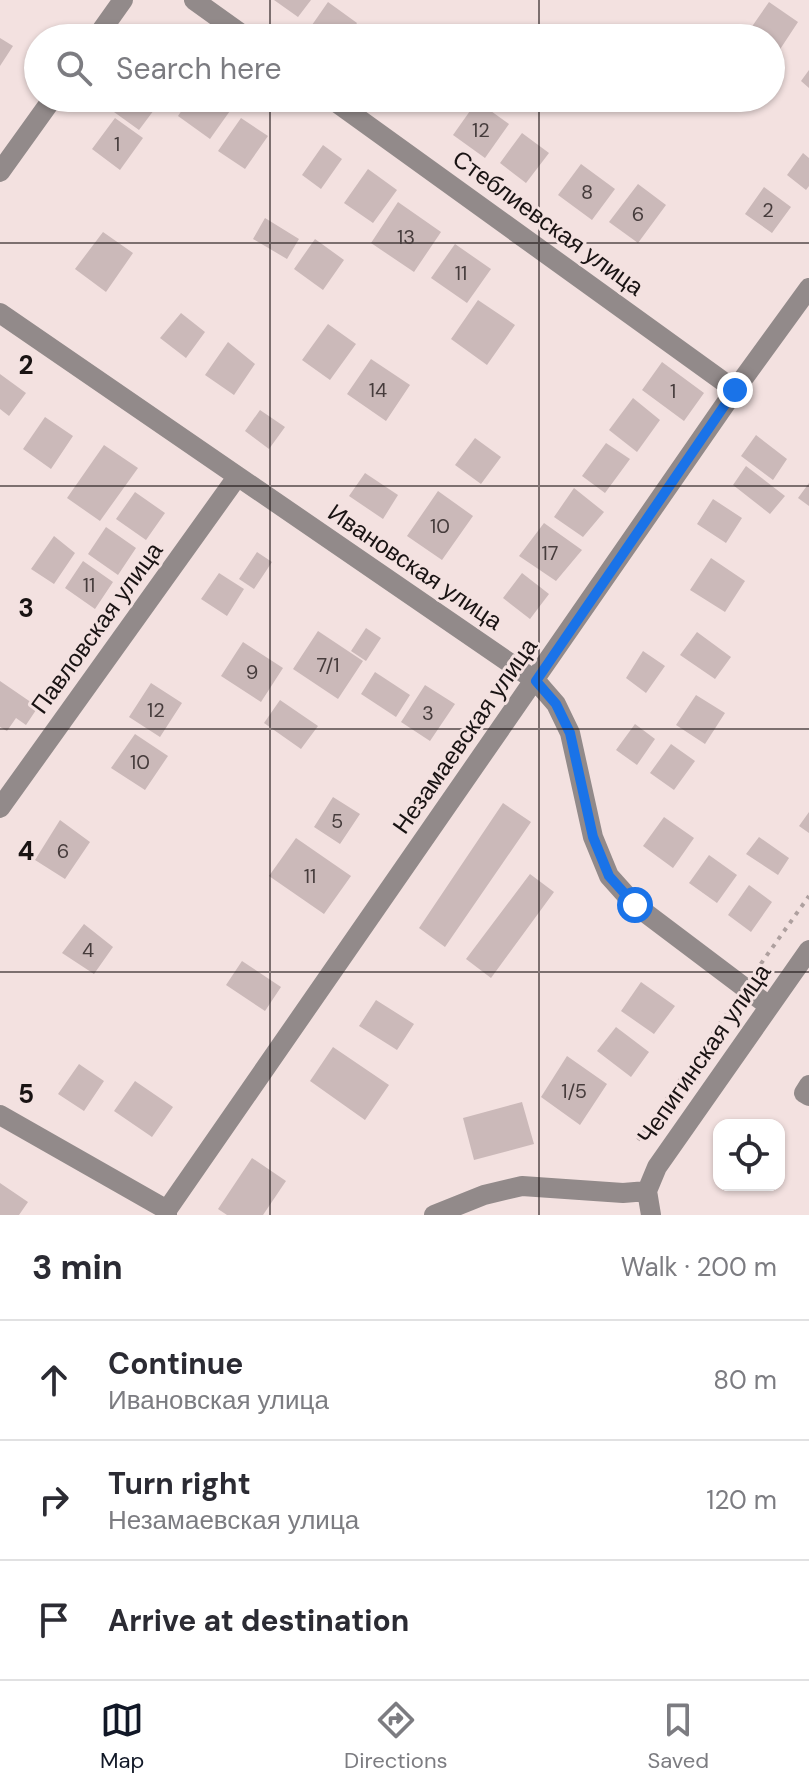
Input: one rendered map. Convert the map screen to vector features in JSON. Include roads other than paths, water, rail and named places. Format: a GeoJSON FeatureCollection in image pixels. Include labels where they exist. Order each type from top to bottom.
{"type":"FeatureCollection","features":[{"type":"Feature","properties":{"kind":"street"},"geometry":{"type":"LineString","coordinates":[[106,24],[123,0]]}},
{"type":"Feature","properties":{"kind":"street"},"geometry":{"type":"LineString","coordinates":[[194,0],[227,24]]}},
{"type":"Feature","properties":{"kind":"street"},"geometry":{"type":"LineString","coordinates":[[0,172],[43,112]]}},
{"type":"Feature","properties":{"kind":"street","name":"Стеблиевская улица"},"geometry":{"type":"LineString","coordinates":[[349,112],[735,390]]}},
{"type":"Feature","properties":{"kind":"street","name":"Незамаевская улица"},"geometry":{"type":"LineString","coordinates":[[166,1213],[735,390],[809,288]]}},
{"type":"Feature","properties":{"kind":"street","name":"Ивановская улица"},"geometry":{"type":"LineString","coordinates":[[0,313],[536,681],[556,704],[570,733],[593,837],[609,876],[635,905],[769,1006]]}},
{"type":"Feature","properties":{"kind":"street","name":"Павловская улица"},"geometry":{"type":"LineString","coordinates":[[0,808],[8,781],[237,477]]}},
{"type":"Feature","properties":{"kind":"street","name":"Чепигинская улица"},"geometry":{"type":"LineString","coordinates":[[647,1191],[657,1167],[809,950]]}},
{"type":"Feature","properties":{"kind":"street"},"geometry":{"type":"LineString","coordinates":[[0,1115],[166,1213]]}},
{"type":"Feature","properties":{"kind":"street"},"geometry":{"type":"LineString","coordinates":[[434,1215],[484,1195],[522,1186],[623,1193],[647,1191],[651,1215]]}}]}
